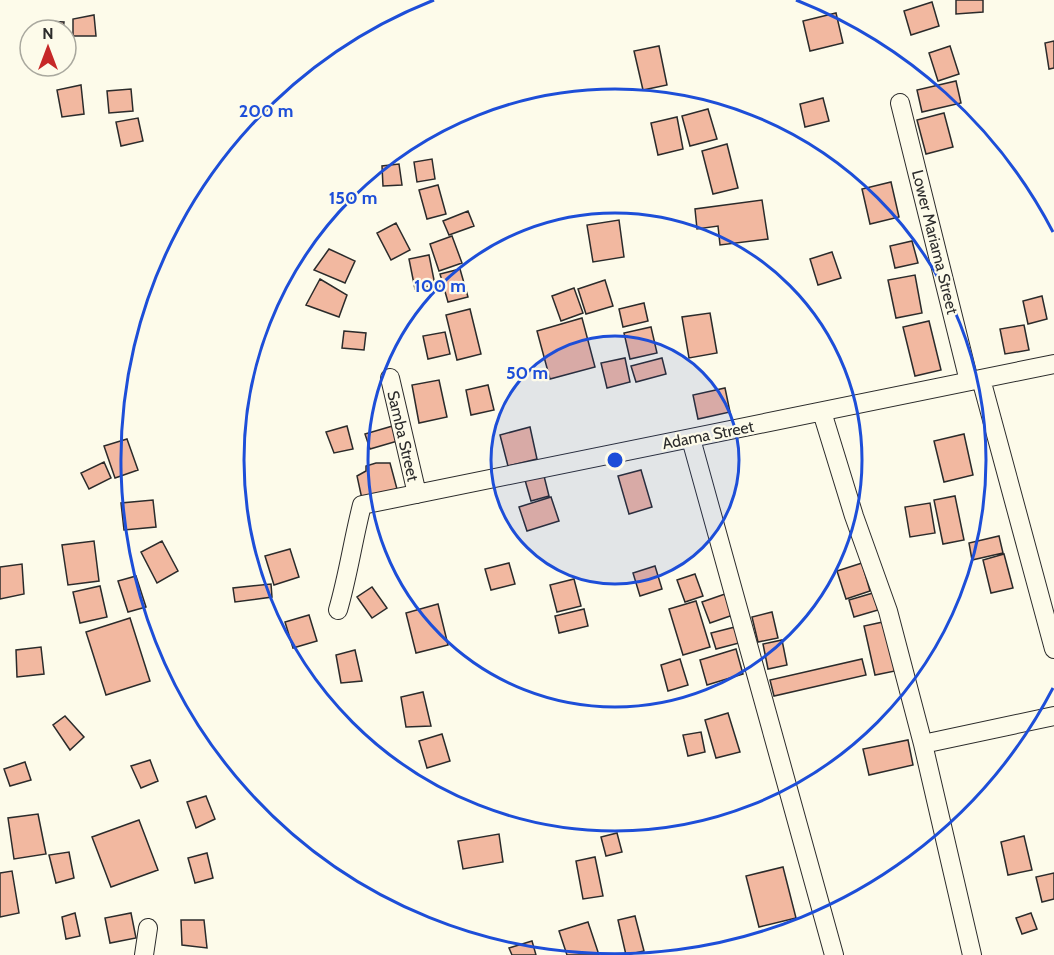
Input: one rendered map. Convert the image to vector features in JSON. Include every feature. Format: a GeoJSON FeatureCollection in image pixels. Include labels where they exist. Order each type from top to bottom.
{"type":"FeatureCollection","features":[{"type":"Feature","properties":{"kind":"street","name":"Lower Mariama Street"},"geometry":{"type":"LineString","coordinates":[[900,103],[975,380],[1054,649]]}},
{"type":"Feature","properties":{"kind":"street","name":"Adama Street"},"geometry":{"type":"LineString","coordinates":[[338,610],[362,505],[1054,364]]}},
{"type":"Feature","properties":{"kind":"street","name":"Samba Street"},"geometry":{"type":"LineString","coordinates":[[390,378],[417,494]]}},
{"type":"Feature","properties":{"kind":"street"},"geometry":{"type":"LineString","coordinates":[[822,412],[854,516],[888,611],[923,744],[972,955]]}},
{"type":"Feature","properties":{"kind":"street"},"geometry":{"type":"LineString","coordinates":[[690,439],[834,955]]}},
{"type":"Feature","properties":{"kind":"street"},"geometry":{"type":"LineString","coordinates":[[923,744],[1054,716]]}},
{"type":"Feature","properties":{"kind":"street"},"geometry":{"type":"LineString","coordinates":[[144,955],[148,928]]}},
{"type":"Feature","properties":{"kind":"building"},"geometry":{"type":"Polygon","coordinates":[[[956,0],[983,0],[983,12],[956,14],[956,0]]]}},
{"type":"Feature","properties":{"kind":"building"},"geometry":{"type":"Polygon","coordinates":[[[932,2],[939,26],[911,35],[904,11],[932,2]]]}},
{"type":"Feature","properties":{"kind":"building"},"geometry":{"type":"Polygon","coordinates":[[[836,13],[843,43],[810,51],[803,21],[836,13]]]}},
{"type":"Feature","properties":{"kind":"building"},"geometry":{"type":"Polygon","coordinates":[[[94,15],[96,36],[78,36],[78,18],[94,15]]]}},
{"type":"Feature","properties":{"kind":"building"},"geometry":{"type":"Polygon","coordinates":[[[1054,41],[1054,68],[1049,69],[1045,43],[1054,41]]]}},
{"type":"Feature","properties":{"kind":"building"},"geometry":{"type":"Polygon","coordinates":[[[659,46],[667,85],[643,90],[634,51],[659,46]]]}},
{"type":"Feature","properties":{"kind":"building"},"geometry":{"type":"Polygon","coordinates":[[[950,46],[959,74],[938,81],[929,53],[950,46]]]}},
{"type":"Feature","properties":{"kind":"building"},"geometry":{"type":"Polygon","coordinates":[[[956,81],[961,103],[922,112],[917,90],[956,81]]]}},
{"type":"Feature","properties":{"kind":"building"},"geometry":{"type":"Polygon","coordinates":[[[81,85],[84,114],[62,117],[57,90],[81,85]]]}},
{"type":"Feature","properties":{"kind":"building"},"geometry":{"type":"Polygon","coordinates":[[[131,89],[133,111],[109,113],[107,91],[131,89]]]}},
{"type":"Feature","properties":{"kind":"building"},"geometry":{"type":"Polygon","coordinates":[[[823,98],[829,121],[805,127],[800,104],[823,98]]]}},
{"type":"Feature","properties":{"kind":"building"},"geometry":{"type":"Polygon","coordinates":[[[708,109],[717,139],[690,146],[682,116],[708,109]]]}},
{"type":"Feature","properties":{"kind":"building"},"geometry":{"type":"Polygon","coordinates":[[[944,113],[953,147],[926,154],[917,120],[944,113]]]}},
{"type":"Feature","properties":{"kind":"building"},"geometry":{"type":"Polygon","coordinates":[[[677,117],[683,149],[658,155],[651,123],[677,117]]]}},
{"type":"Feature","properties":{"kind":"building"},"geometry":{"type":"Polygon","coordinates":[[[138,118],[143,141],[121,146],[116,122],[138,118]]]}},
{"type":"Feature","properties":{"kind":"building"},"geometry":{"type":"Polygon","coordinates":[[[727,144],[738,188],[713,194],[702,151],[727,144]]]}},
{"type":"Feature","properties":{"kind":"building"},"geometry":{"type":"Polygon","coordinates":[[[432,159],[435,179],[417,182],[414,162],[432,159]]]}},
{"type":"Feature","properties":{"kind":"building"},"geometry":{"type":"Polygon","coordinates":[[[399,164],[402,185],[383,186],[382,166],[399,164]]]}},
{"type":"Feature","properties":{"kind":"building"},"geometry":{"type":"Polygon","coordinates":[[[891,182],[899,217],[870,224],[862,189],[891,182]]]}},
{"type":"Feature","properties":{"kind":"building"},"geometry":{"type":"Polygon","coordinates":[[[438,185],[446,214],[427,219],[419,190],[438,185]]]}},
{"type":"Feature","properties":{"kind":"building"},"geometry":{"type":"Polygon","coordinates":[[[762,200],[768,239],[720,245],[718,226],[697,229],[695,209],[762,200]]]}},
{"type":"Feature","properties":{"kind":"building"},"geometry":{"type":"Polygon","coordinates":[[[468,211],[474,226],[449,235],[443,221],[468,211]]]}},
{"type":"Feature","properties":{"kind":"building"},"geometry":{"type":"Polygon","coordinates":[[[619,220],[624,257],[593,262],[587,225],[619,220]]]}},
{"type":"Feature","properties":{"kind":"building"},"geometry":{"type":"Polygon","coordinates":[[[396,223],[410,250],[391,260],[377,233],[396,223]]]}},
{"type":"Feature","properties":{"kind":"building"},"geometry":{"type":"Polygon","coordinates":[[[452,236],[462,263],[439,271],[430,244],[452,236]]]}},
{"type":"Feature","properties":{"kind":"building"},"geometry":{"type":"Polygon","coordinates":[[[912,241],[918,263],[895,268],[890,246],[912,241]]]}},
{"type":"Feature","properties":{"kind":"building"},"geometry":{"type":"Polygon","coordinates":[[[329,249],[355,261],[345,283],[314,270],[329,249]]]}},
{"type":"Feature","properties":{"kind":"building"},"geometry":{"type":"Polygon","coordinates":[[[832,252],[841,278],[818,285],[810,259],[832,252]]]}},
{"type":"Feature","properties":{"kind":"building"},"geometry":{"type":"Polygon","coordinates":[[[429,255],[435,285],[415,289],[409,259],[429,255]]]}},
{"type":"Feature","properties":{"kind":"building"},"geometry":{"type":"Polygon","coordinates":[[[460,269],[468,297],[448,302],[440,274],[460,269]]]}},
{"type":"Feature","properties":{"kind":"building"},"geometry":{"type":"Polygon","coordinates":[[[915,275],[922,313],[896,318],[888,280],[915,275]]]}},
{"type":"Feature","properties":{"kind":"building"},"geometry":{"type":"Polygon","coordinates":[[[320,279],[347,295],[339,317],[306,305],[320,279]]]}},
{"type":"Feature","properties":{"kind":"building"},"geometry":{"type":"Polygon","coordinates":[[[605,280],[613,306],[586,314],[578,289],[605,280]]]}},
{"type":"Feature","properties":{"kind":"building"},"geometry":{"type":"Polygon","coordinates":[[[574,288],[583,313],[561,321],[552,296],[574,288]]]}},
{"type":"Feature","properties":{"kind":"building"},"geometry":{"type":"Polygon","coordinates":[[[1042,296],[1047,319],[1028,324],[1023,301],[1042,296]]]}},
{"type":"Feature","properties":{"kind":"building"},"geometry":{"type":"Polygon","coordinates":[[[644,303],[648,321],[623,327],[619,309],[644,303]]]}},
{"type":"Feature","properties":{"kind":"building"},"geometry":{"type":"Polygon","coordinates":[[[470,309],[481,354],[457,360],[446,315],[470,309]]]}},
{"type":"Feature","properties":{"kind":"building"},"geometry":{"type":"Polygon","coordinates":[[[710,313],[717,353],[689,358],[682,317],[710,313]]]}},
{"type":"Feature","properties":{"kind":"building"},"geometry":{"type":"Polygon","coordinates":[[[582,318],[595,367],[550,379],[537,331],[582,318]]]}},
{"type":"Feature","properties":{"kind":"building"},"geometry":{"type":"Polygon","coordinates":[[[929,321],[941,370],[915,376],[903,327],[929,321]]]}},
{"type":"Feature","properties":{"kind":"building"},"geometry":{"type":"Polygon","coordinates":[[[1024,325],[1029,350],[1005,354],[1000,329],[1024,325]]]}},
{"type":"Feature","properties":{"kind":"building"},"geometry":{"type":"Polygon","coordinates":[[[651,327],[657,353],[630,359],[624,333],[651,327]]]}},
{"type":"Feature","properties":{"kind":"building"},"geometry":{"type":"Polygon","coordinates":[[[344,331],[366,333],[364,350],[342,348],[344,331]]]}},
{"type":"Feature","properties":{"kind":"building"},"geometry":{"type":"Polygon","coordinates":[[[445,332],[450,354],[428,359],[423,336],[445,332]]]}},
{"type":"Feature","properties":{"kind":"building"},"geometry":{"type":"Polygon","coordinates":[[[625,358],[630,382],[607,388],[601,363],[625,358]]]}},
{"type":"Feature","properties":{"kind":"building"},"geometry":{"type":"Polygon","coordinates":[[[662,358],[666,374],[636,382],[631,366],[662,358]]]}},
{"type":"Feature","properties":{"kind":"building"},"geometry":{"type":"Polygon","coordinates":[[[439,380],[447,417],[419,423],[412,385],[439,380]]]}},
{"type":"Feature","properties":{"kind":"building"},"geometry":{"type":"Polygon","coordinates":[[[488,385],[494,410],[471,415],[466,390],[488,385]]]}},
{"type":"Feature","properties":{"kind":"building"},"geometry":{"type":"Polygon","coordinates":[[[725,388],[730,412],[698,419],[693,395],[725,388]]]}},
{"type":"Feature","properties":{"kind":"building"},"geometry":{"type":"Polygon","coordinates":[[[396,425],[401,440],[370,449],[365,434],[396,425]]]}},
{"type":"Feature","properties":{"kind":"building"},"geometry":{"type":"Polygon","coordinates":[[[347,426],[353,449],[334,453],[326,432],[347,426]]]}},
{"type":"Feature","properties":{"kind":"building"},"geometry":{"type":"Polygon","coordinates":[[[530,427],[537,459],[508,466],[500,435],[530,427]]]}},
{"type":"Feature","properties":{"kind":"building"},"geometry":{"type":"Polygon","coordinates":[[[964,434],[973,475],[944,482],[934,441],[964,434]]]}},
{"type":"Feature","properties":{"kind":"building"},"geometry":{"type":"Polygon","coordinates":[[[127,439],[138,470],[115,478],[104,446],[127,439]]]}},
{"type":"Feature","properties":{"kind":"building"},"geometry":{"type":"Polygon","coordinates":[[[104,462],[111,478],[89,489],[81,473],[104,462]]]}},
{"type":"Feature","properties":{"kind":"building"},"geometry":{"type":"Polygon","coordinates":[[[390,463],[397,489],[362,499],[357,476],[366,471],[366,466],[390,463]]]}},
{"type":"Feature","properties":{"kind":"building"},"geometry":{"type":"Polygon","coordinates":[[[641,470],[652,507],[629,514],[618,476],[641,470]]]}},
{"type":"Feature","properties":{"kind":"building"},"geometry":{"type":"Polygon","coordinates":[[[544,476],[549,496],[531,501],[525,480],[544,476]]]}},
{"type":"Feature","properties":{"kind":"building"},"geometry":{"type":"Polygon","coordinates":[[[955,496],[964,540],[943,544],[934,500],[955,496]]]}},
{"type":"Feature","properties":{"kind":"building"},"geometry":{"type":"Polygon","coordinates":[[[551,497],[559,521],[527,531],[519,507],[551,497]]]}},
{"type":"Feature","properties":{"kind":"building"},"geometry":{"type":"Polygon","coordinates":[[[153,500],[156,527],[124,530],[121,503],[153,500]]]}},
{"type":"Feature","properties":{"kind":"building"},"geometry":{"type":"Polygon","coordinates":[[[930,503],[935,533],[910,537],[905,507],[930,503]]]}},
{"type":"Feature","properties":{"kind":"building"},"geometry":{"type":"Polygon","coordinates":[[[999,536],[1003,553],[972,560],[969,543],[999,536]]]}},
{"type":"Feature","properties":{"kind":"building"},"geometry":{"type":"Polygon","coordinates":[[[94,541],[99,581],[68,585],[62,545],[94,541]]]}},
{"type":"Feature","properties":{"kind":"building"},"geometry":{"type":"Polygon","coordinates":[[[162,541],[178,571],[157,583],[141,552],[162,541]]]}},
{"type":"Feature","properties":{"kind":"building"},"geometry":{"type":"Polygon","coordinates":[[[290,549],[299,577],[274,585],[265,556],[290,549]]]}},
{"type":"Feature","properties":{"kind":"building"},"geometry":{"type":"Polygon","coordinates":[[[1004,554],[1013,588],[991,593],[983,560],[1004,554]]]}},
{"type":"Feature","properties":{"kind":"building"},"geometry":{"type":"Polygon","coordinates":[[[509,563],[515,584],[491,590],[485,569],[509,563]]]}},
{"type":"Feature","properties":{"kind":"building"},"geometry":{"type":"Polygon","coordinates":[[[862,563],[870,591],[846,599],[837,571],[862,563]]]}},
{"type":"Feature","properties":{"kind":"building"},"geometry":{"type":"Polygon","coordinates":[[[22,564],[24,594],[0,599],[0,567],[22,564]]]}},
{"type":"Feature","properties":{"kind":"building"},"geometry":{"type":"Polygon","coordinates":[[[655,566],[662,589],[640,596],[633,573],[655,566]]]}},
{"type":"Feature","properties":{"kind":"building"},"geometry":{"type":"Polygon","coordinates":[[[695,574],[703,596],[685,602],[677,580],[695,574]]]}},
{"type":"Feature","properties":{"kind":"building"},"geometry":{"type":"Polygon","coordinates":[[[136,576],[146,607],[128,612],[118,581],[136,576]]]}},
{"type":"Feature","properties":{"kind":"building"},"geometry":{"type":"Polygon","coordinates":[[[574,579],[581,606],[557,612],[550,585],[574,579]]]}},
{"type":"Feature","properties":{"kind":"building"},"geometry":{"type":"Polygon","coordinates":[[[271,584],[272,597],[235,602],[233,588],[271,584]]]}},
{"type":"Feature","properties":{"kind":"building"},"geometry":{"type":"Polygon","coordinates":[[[100,586],[107,617],[80,623],[73,592],[100,586]]]}},
{"type":"Feature","properties":{"kind":"building"},"geometry":{"type":"Polygon","coordinates":[[[372,587],[387,608],[372,618],[357,597],[372,587]]]}},
{"type":"Feature","properties":{"kind":"building"},"geometry":{"type":"Polygon","coordinates":[[[873,593],[878,610],[854,617],[849,600],[873,593]]]}},
{"type":"Feature","properties":{"kind":"building"},"geometry":{"type":"Polygon","coordinates":[[[725,594],[733,615],[710,623],[702,602],[725,594]]]}},
{"type":"Feature","properties":{"kind":"building"},"geometry":{"type":"Polygon","coordinates":[[[696,601],[710,647],[683,655],[669,609],[696,601]]]}},
{"type":"Feature","properties":{"kind":"building"},"geometry":{"type":"Polygon","coordinates":[[[438,604],[448,645],[416,653],[406,613],[438,604]]]}},
{"type":"Feature","properties":{"kind":"building"},"geometry":{"type":"Polygon","coordinates":[[[584,609],[588,626],[559,633],[555,616],[584,609]]]}},
{"type":"Feature","properties":{"kind":"building"},"geometry":{"type":"Polygon","coordinates":[[[772,612],[778,638],[758,642],[752,617],[772,612]]]}},
{"type":"Feature","properties":{"kind":"building"},"geometry":{"type":"Polygon","coordinates":[[[309,615],[317,641],[293,648],[285,622],[309,615]]]}},
{"type":"Feature","properties":{"kind":"building"},"geometry":{"type":"Polygon","coordinates":[[[130,618],[150,681],[106,695],[86,632],[130,618]]]}},
{"type":"Feature","properties":{"kind":"building"},"geometry":{"type":"Polygon","coordinates":[[[883,622],[895,671],[875,675],[864,626],[883,622]]]}},
{"type":"Feature","properties":{"kind":"building"},"geometry":{"type":"Polygon","coordinates":[[[735,627],[739,643],[716,649],[711,633],[735,627]]]}},
{"type":"Feature","properties":{"kind":"building"},"geometry":{"type":"Polygon","coordinates":[[[782,640],[787,665],[768,669],[763,644],[782,640]]]}},
{"type":"Feature","properties":{"kind":"building"},"geometry":{"type":"Polygon","coordinates":[[[41,647],[44,674],[17,677],[16,650],[41,647]]]}},
{"type":"Feature","properties":{"kind":"building"},"geometry":{"type":"Polygon","coordinates":[[[736,649],[743,674],[707,685],[700,660],[736,649]]]}},
{"type":"Feature","properties":{"kind":"building"},"geometry":{"type":"Polygon","coordinates":[[[355,650],[362,681],[341,683],[336,655],[355,650]]]}},
{"type":"Feature","properties":{"kind":"building"},"geometry":{"type":"Polygon","coordinates":[[[680,659],[688,685],[668,691],[661,665],[680,659]]]}},
{"type":"Feature","properties":{"kind":"building"},"geometry":{"type":"Polygon","coordinates":[[[862,659],[866,675],[774,696],[770,680],[862,659]]]}},
{"type":"Feature","properties":{"kind":"building"},"geometry":{"type":"Polygon","coordinates":[[[423,692],[431,726],[406,727],[401,697],[423,692]]]}},
{"type":"Feature","properties":{"kind":"building"},"geometry":{"type":"Polygon","coordinates":[[[728,713],[740,752],[716,758],[705,720],[728,713]]]}},
{"type":"Feature","properties":{"kind":"building"},"geometry":{"type":"Polygon","coordinates":[[[65,716],[84,737],[70,750],[53,725],[65,716]]]}},
{"type":"Feature","properties":{"kind":"building"},"geometry":{"type":"Polygon","coordinates":[[[701,732],[705,752],[688,756],[683,735],[701,732]]]}},
{"type":"Feature","properties":{"kind":"building"},"geometry":{"type":"Polygon","coordinates":[[[442,734],[450,761],[427,768],[419,741],[442,734]]]}},
{"type":"Feature","properties":{"kind":"building"},"geometry":{"type":"Polygon","coordinates":[[[908,740],[913,765],[869,775],[863,749],[908,740]]]}},
{"type":"Feature","properties":{"kind":"building"},"geometry":{"type":"Polygon","coordinates":[[[150,760],[158,781],[141,788],[131,766],[150,760]]]}},
{"type":"Feature","properties":{"kind":"building"},"geometry":{"type":"Polygon","coordinates":[[[25,762],[31,780],[10,786],[4,769],[25,762]]]}},
{"type":"Feature","properties":{"kind":"building"},"geometry":{"type":"Polygon","coordinates":[[[206,796],[215,819],[196,828],[187,802],[206,796]]]}},
{"type":"Feature","properties":{"kind":"building"},"geometry":{"type":"Polygon","coordinates":[[[38,814],[46,854],[14,859],[8,818],[38,814]]]}},
{"type":"Feature","properties":{"kind":"building"},"geometry":{"type":"Polygon","coordinates":[[[139,820],[158,870],[111,887],[92,837],[139,820]]]}},
{"type":"Feature","properties":{"kind":"building"},"geometry":{"type":"Polygon","coordinates":[[[617,833],[622,852],[606,856],[601,837],[617,833]]]}},
{"type":"Feature","properties":{"kind":"building"},"geometry":{"type":"Polygon","coordinates":[[[499,834],[503,862],[463,869],[458,841],[499,834]]]}},
{"type":"Feature","properties":{"kind":"building"},"geometry":{"type":"Polygon","coordinates":[[[1024,836],[1032,870],[1008,875],[1001,842],[1024,836]]]}},
{"type":"Feature","properties":{"kind":"building"},"geometry":{"type":"Polygon","coordinates":[[[69,852],[74,878],[56,883],[49,855],[69,852]]]}},
{"type":"Feature","properties":{"kind":"building"},"geometry":{"type":"Polygon","coordinates":[[[207,853],[213,878],[195,883],[188,858],[207,853]]]}},
{"type":"Feature","properties":{"kind":"building"},"geometry":{"type":"Polygon","coordinates":[[[595,857],[603,896],[583,899],[576,861],[595,857]]]}},
{"type":"Feature","properties":{"kind":"building"},"geometry":{"type":"Polygon","coordinates":[[[783,867],[796,918],[759,927],[746,876],[783,867]]]}},
{"type":"Feature","properties":{"kind":"building"},"geometry":{"type":"Polygon","coordinates":[[[12,871],[19,913],[0,917],[0,873],[12,871]]]}},
{"type":"Feature","properties":{"kind":"building"},"geometry":{"type":"Polygon","coordinates":[[[1054,873],[1054,899],[1042,902],[1036,877],[1054,873]]]}},
{"type":"Feature","properties":{"kind":"building"},"geometry":{"type":"Polygon","coordinates":[[[75,913],[80,936],[66,939],[62,917],[75,913]]]}},
{"type":"Feature","properties":{"kind":"building"},"geometry":{"type":"Polygon","coordinates":[[[131,913],[136,938],[110,943],[105,918],[131,913]]]}},
{"type":"Feature","properties":{"kind":"building"},"geometry":{"type":"Polygon","coordinates":[[[1031,913],[1037,929],[1022,934],[1016,918],[1031,913]]]}},
{"type":"Feature","properties":{"kind":"building"},"geometry":{"type":"Polygon","coordinates":[[[635,916],[644,951],[626,955],[618,920],[635,916]]]}},
{"type":"Feature","properties":{"kind":"building"},"geometry":{"type":"Polygon","coordinates":[[[181,920],[204,920],[207,948],[182,945],[181,920]]]}},
{"type":"Feature","properties":{"kind":"building"},"geometry":{"type":"Polygon","coordinates":[[[588,922],[599,955],[567,955],[559,931],[588,922]]]}},
{"type":"Feature","properties":{"kind":"building"},"geometry":{"type":"Polygon","coordinates":[[[532,941],[536,955],[512,955],[509,948],[532,941]]]}}]}
